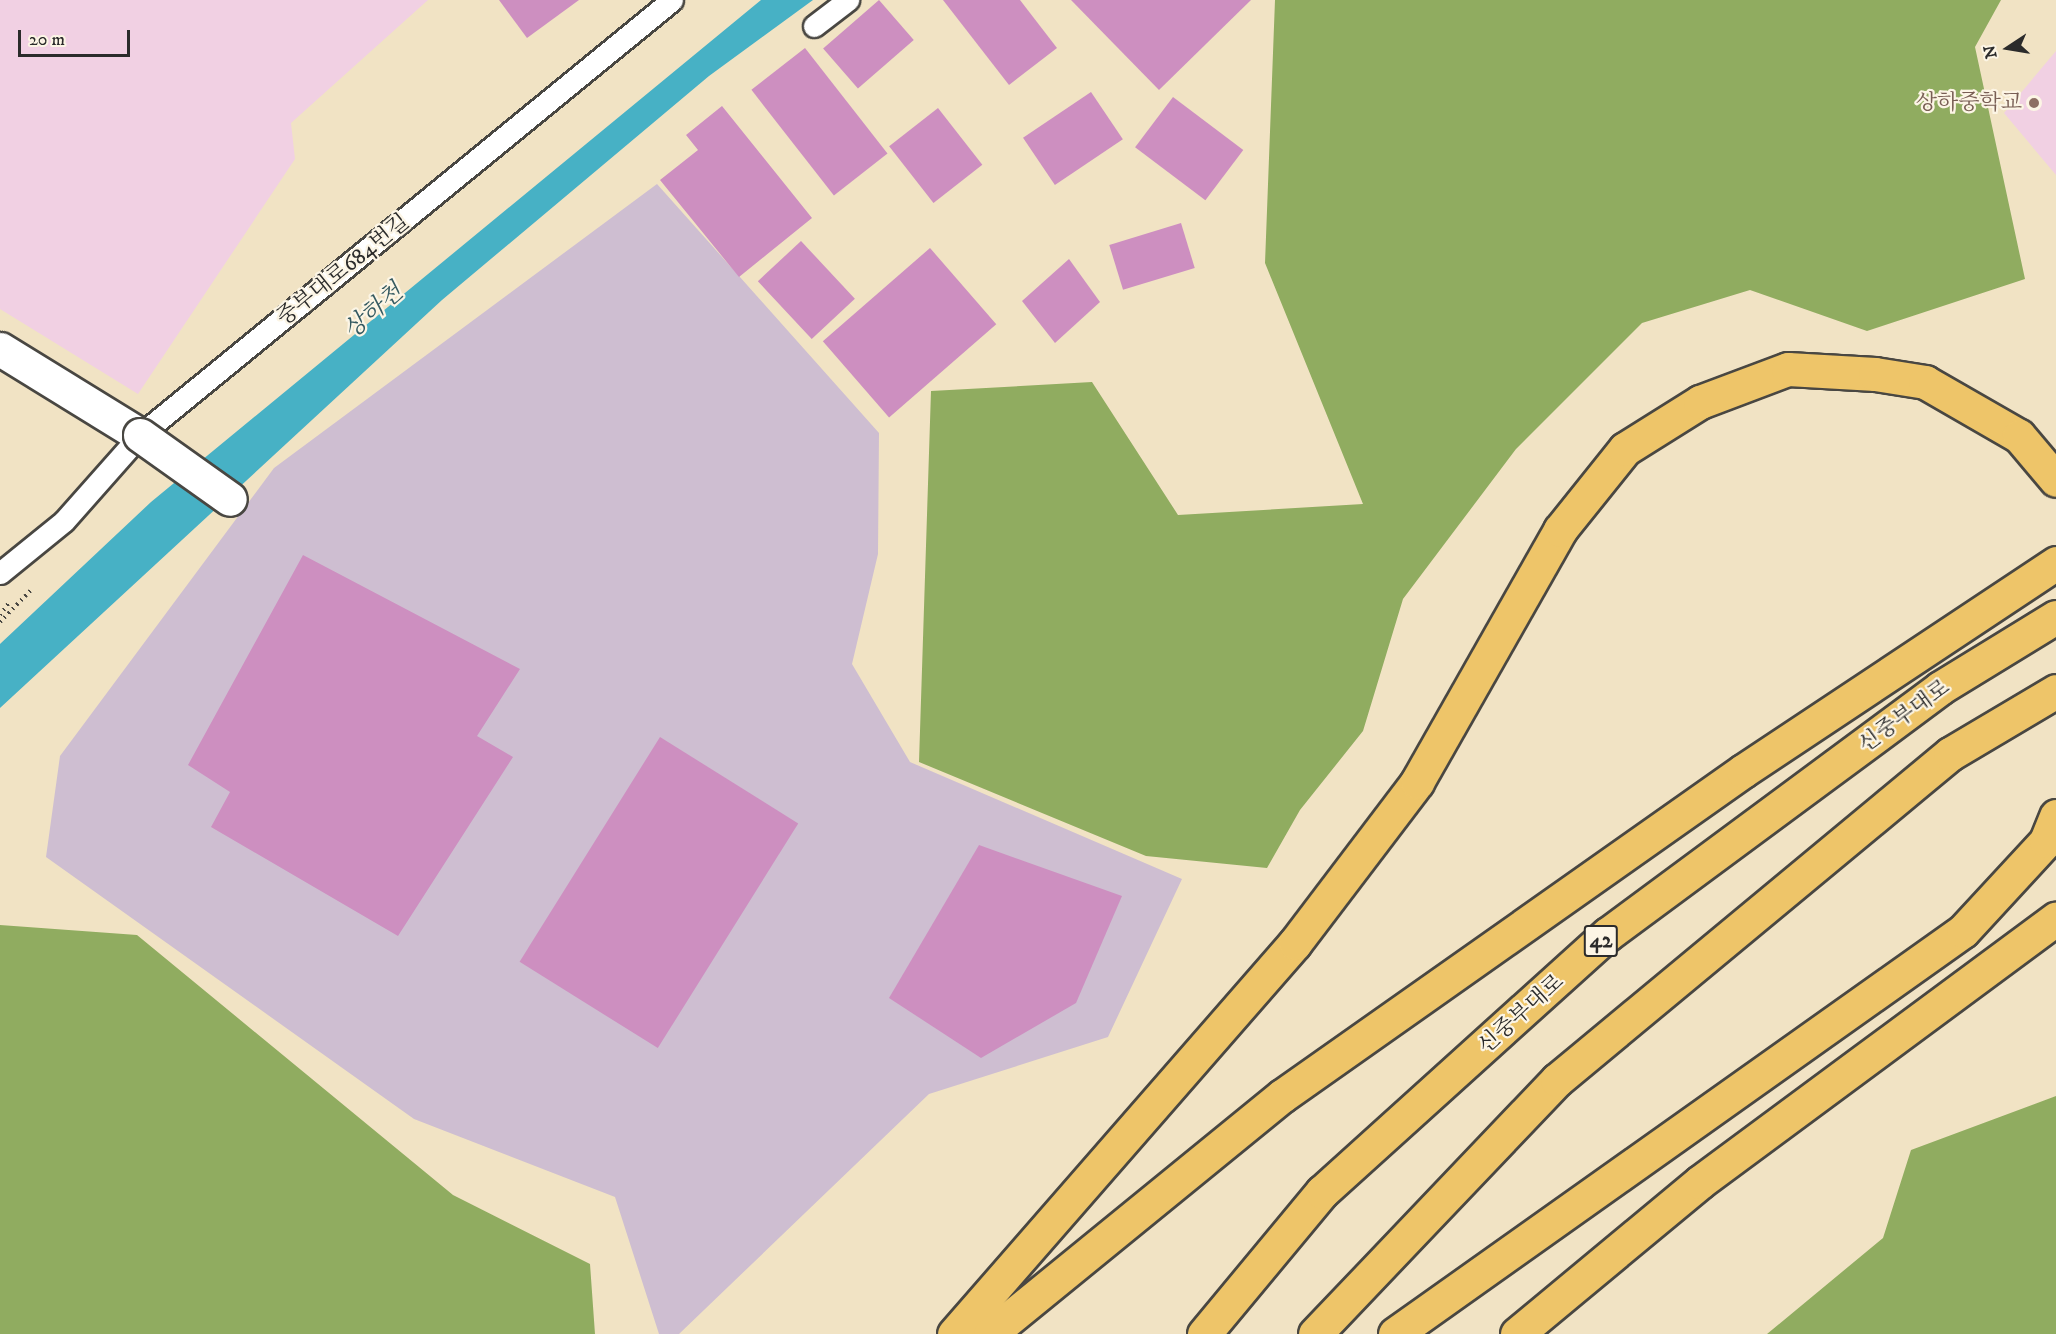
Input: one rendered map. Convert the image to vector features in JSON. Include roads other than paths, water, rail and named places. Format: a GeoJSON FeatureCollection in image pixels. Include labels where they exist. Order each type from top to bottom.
{"type":"FeatureCollection","features":[{"type":"Feature","properties":{"kind":"highway"},"geometry":{"type":"LineString","coordinates":[[954,1334],[1295,943],[1417,782],[1560,531],[1625,449],[1701,402],[1788,369],[1875,374],[1925,382],[2019,436],[2056,480]]}},
{"type":"Feature","properties":{"kind":"highway"},"geometry":{"type":"LineString","coordinates":[[990,1334],[1282,1096],[1743,771],[2056,563]]}},
{"type":"Feature","properties":{"kind":"highway","name":"신중부대로"},"geometry":{"type":"LineString","coordinates":[[1204,1334],[1322,1192],[1608,934],[1940,688],[2056,617]]}},
{"type":"Feature","properties":{"kind":"highway"},"geometry":{"type":"LineString","coordinates":[[1315,1334],[1557,1080],[1950,754],[2056,691]]}},
{"type":"Feature","properties":{"kind":"highway"},"geometry":{"type":"LineString","coordinates":[[1395,1334],[1963,931],[2046,841],[2056,816]]}},
{"type":"Feature","properties":{"kind":"highway"},"geometry":{"type":"LineString","coordinates":[[1517,1334],[1700,1182],[2056,919]]}},
{"type":"Feature","properties":{"kind":"street"},"geometry":{"type":"LineString","coordinates":[[0,349],[140,435],[230,499]]}},
{"type":"Feature","properties":{"kind":"lane","name":"중부대로684번길"},"geometry":{"type":"LineString","coordinates":[[0,573],[64,521],[140,435],[672,0]]}},
{"type":"Feature","properties":{"kind":"lane"},"geometry":{"type":"LineString","coordinates":[[814,26],[848,0]]}},
{"type":"Feature","properties":{"kind":"water"},"geometry":{"type":"Polygon","coordinates":[[[761,0],[813,0],[709,76],[442,300],[0,708],[0,644],[151,502],[761,0]]]}},
{"type":"Feature","properties":{"kind":"place","name":"상하중학교"},"geometry":{"type":"Point","coordinates":[2034,103]}},
{"type":"Feature","properties":{"kind":"water label","name":"상하천"},"geometry":{"type":"Point","coordinates":[374,312]}}]}
